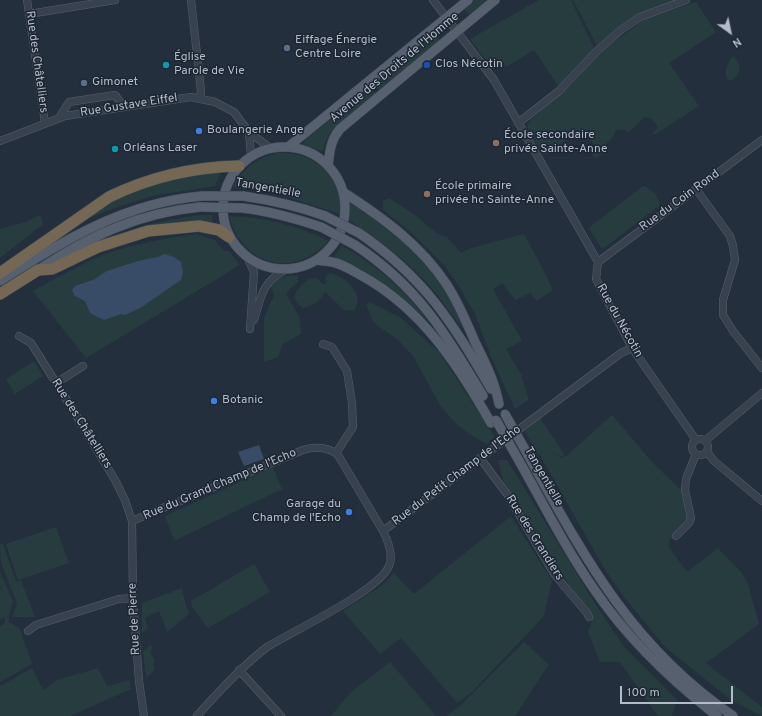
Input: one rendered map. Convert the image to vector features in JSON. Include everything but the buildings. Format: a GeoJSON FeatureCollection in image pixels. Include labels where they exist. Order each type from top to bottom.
{"type":"FeatureCollection","features":[{"type":"Feature","properties":{"kind":"highway"},"geometry":{"type":"LineString","coordinates":[[0,273],[109,197],[127,188],[157,177],[194,169],[239,166]]}},
{"type":"Feature","properties":{"kind":"highway"},"geometry":{"type":"LineString","coordinates":[[0,294],[38,270],[52,269],[98,247],[148,231],[199,226],[219,230],[229,237]]}},
{"type":"Feature","properties":{"kind":"main road","name":"Avenue des Droits de l'Homme"},"geometry":{"type":"LineString","coordinates":[[288,147],[468,0]]}},
{"type":"Feature","properties":{"kind":"main road","name":"Avenue des Droits de l'Homme"},"geometry":{"type":"LineString","coordinates":[[328,166],[330,144],[333,136],[340,129],[495,0]]}},
{"type":"Feature","properties":{"kind":"main road"},"geometry":{"type":"LineString","coordinates":[[288,147],[310,153],[328,166],[337,178],[343,192],[345,211],[341,230],[331,247],[317,260],[296,268],[285,270],[259,264],[247,258],[237,248],[229,237],[223,219],[223,200],[228,182],[239,166],[251,156],[270,148],[288,147]]}},
{"type":"Feature","properties":{"kind":"main road"},"geometry":{"type":"LineString","coordinates":[[343,192],[404,236],[438,271],[470,329],[496,388],[499,404]]}},
{"type":"Feature","properties":{"kind":"main road","name":"Tangentielle"},"geometry":{"type":"LineString","coordinates":[[0,281],[53,248],[98,223],[124,212],[165,201],[202,196],[243,196],[278,201],[304,208],[359,233],[398,262],[415,278],[441,308],[468,349],[582,551],[606,589],[627,617],[672,666],[700,691],[733,716]]}},
{"type":"Feature","properties":{"kind":"main road","name":"Tangentielle"},"geometry":{"type":"LineString","coordinates":[[38,270],[62,254],[111,229],[146,217],[174,210],[200,207],[242,208],[268,211],[293,217],[321,227],[355,245],[393,273],[426,306],[459,355],[494,421],[514,452],[574,558],[596,593],[642,650],[666,674],[717,716]]}},
{"type":"Feature","properties":{"kind":"main road"},"geometry":{"type":"LineString","coordinates":[[317,260],[341,265],[372,282],[416,316],[457,367],[494,421]]}},
{"type":"Feature","properties":{"kind":"street","name":"Rue des Châtelliers"},"geometry":{"type":"LineString","coordinates":[[27,0],[45,123]]}},
{"type":"Feature","properties":{"kind":"street"},"geometry":{"type":"LineString","coordinates":[[29,14],[115,0]]}},
{"type":"Feature","properties":{"kind":"street"},"geometry":{"type":"LineString","coordinates":[[191,0],[201,91],[200,98]]}},
{"type":"Feature","properties":{"kind":"street"},"geometry":{"type":"LineString","coordinates":[[432,0],[484,65],[598,262]]}},
{"type":"Feature","properties":{"kind":"street"},"geometry":{"type":"LineString","coordinates":[[518,123],[559,91],[597,51],[621,30],[640,17],[686,0]]}},
{"type":"Feature","properties":{"kind":"street"},"geometry":{"type":"LineString","coordinates":[[59,118],[69,102],[115,95],[124,107]]}},
{"type":"Feature","properties":{"kind":"street","name":"Rue Gustave Eiffel"},"geometry":{"type":"LineString","coordinates":[[0,141],[59,118],[185,98],[200,98],[215,102],[234,112],[249,132],[270,148]]}},
{"type":"Feature","properties":{"kind":"street"},"geometry":{"type":"LineString","coordinates":[[249,132],[251,156]]}},
{"type":"Feature","properties":{"kind":"street","name":"Rue du Coin Rond"},"geometry":{"type":"LineString","coordinates":[[598,262],[762,140]]}},
{"type":"Feature","properties":{"kind":"street"},"geometry":{"type":"LineString","coordinates":[[696,189],[730,236],[733,246],[735,260],[723,300],[723,315],[733,332],[762,368]]}},
{"type":"Feature","properties":{"kind":"street"},"geometry":{"type":"LineString","coordinates":[[247,258],[254,272],[250,329],[264,288],[270,279],[285,270]]}},
{"type":"Feature","properties":{"kind":"street","name":"Rue du Nécotin"},"geometry":{"type":"LineString","coordinates":[[598,262],[596,279],[632,348],[694,438]]}},
{"type":"Feature","properties":{"kind":"street","name":"Rue des Châtelliers"},"geometry":{"type":"LineString","coordinates":[[19,336],[31,343],[56,383],[115,480],[125,500],[132,521]]}},
{"type":"Feature","properties":{"kind":"street"},"geometry":{"type":"LineString","coordinates":[[322,344],[332,347],[347,371],[352,403],[352,431],[336,453],[383,531]]}},
{"type":"Feature","properties":{"kind":"street","name":"Rue du Petit Champ de l'Echo"},"geometry":{"type":"LineString","coordinates":[[197,716],[239,670],[268,647],[361,593],[381,577],[387,571],[391,562],[389,544],[383,531],[621,353],[632,348]]}},
{"type":"Feature","properties":{"kind":"street"},"geometry":{"type":"LineString","coordinates":[[56,383],[83,366]]}},
{"type":"Feature","properties":{"kind":"street"},"geometry":{"type":"LineString","coordinates":[[676,536],[689,523],[691,518],[685,490],[686,479],[695,456],[692,446],[694,438],[708,438],[762,393]]}},
{"type":"Feature","properties":{"kind":"street"},"geometry":{"type":"LineString","coordinates":[[708,438],[709,455]]}},
{"type":"Feature","properties":{"kind":"street","name":"Rue du Grand Champ de l'Echo"},"geometry":{"type":"LineString","coordinates":[[132,521],[303,450],[319,448],[336,453]]}},
{"type":"Feature","properties":{"kind":"street"},"geometry":{"type":"LineString","coordinates":[[695,456],[709,455],[762,501]]}},
{"type":"Feature","properties":{"kind":"street","name":"Rue des Grandiers"},"geometry":{"type":"LineString","coordinates":[[480,458],[507,494],[554,574],[589,617]]}},
{"type":"Feature","properties":{"kind":"street","name":"Rue de Pierre"},"geometry":{"type":"LineString","coordinates":[[132,521],[133,598],[139,681],[144,716]]}},
{"type":"Feature","properties":{"kind":"street"},"geometry":{"type":"LineString","coordinates":[[28,631],[36,625],[119,599],[133,598]]}},
{"type":"Feature","properties":{"kind":"street"},"geometry":{"type":"LineString","coordinates":[[239,670],[281,716]]}},
{"type":"Feature","properties":{"kind":"green space"},"geometry":{"type":"Polygon","coordinates":[[[473,0],[489,0],[470,16],[463,8],[473,0]]]}},
{"type":"Feature","properties":{"kind":"green space"},"geometry":{"type":"Polygon","coordinates":[[[539,0],[571,0],[595,50],[559,87],[534,50],[506,67],[501,59],[490,66],[470,39],[539,0]]]}},
{"type":"Feature","properties":{"kind":"green space"},"geometry":{"type":"Polygon","coordinates":[[[573,0],[681,0],[655,8],[598,48],[573,0]]]}},
{"type":"Feature","properties":{"kind":"green space"},"geometry":{"type":"Polygon","coordinates":[[[696,2],[716,32],[669,63],[699,106],[656,134],[652,134],[658,127],[651,118],[645,117],[628,133],[626,130],[616,130],[613,137],[603,147],[602,154],[595,159],[590,150],[594,146],[588,135],[581,138],[576,132],[547,154],[542,154],[527,126],[531,119],[571,85],[602,51],[645,19],[696,2]]]}},
{"type":"Feature","properties":{"kind":"green space"},"geometry":{"type":"Polygon","coordinates":[[[434,33],[440,41],[380,91],[373,83],[434,33]]]}},
{"type":"Feature","properties":{"kind":"green space"},"geometry":{"type":"Polygon","coordinates":[[[733,56],[738,62],[739,73],[730,81],[727,79],[726,70],[729,61],[733,56]]]}},
{"type":"Feature","properties":{"kind":"green space"},"geometry":{"type":"Polygon","coordinates":[[[370,86],[376,94],[332,131],[323,150],[320,151],[303,144],[305,140],[370,86]]]}},
{"type":"Feature","properties":{"kind":"green space"},"geometry":{"type":"Polygon","coordinates":[[[278,153],[294,154],[308,158],[324,169],[336,185],[341,204],[340,214],[278,194],[233,187],[241,174],[251,165],[270,155],[278,153]]]}},
{"type":"Feature","properties":{"kind":"green space"},"geometry":{"type":"Polygon","coordinates":[[[219,172],[220,175],[215,186],[152,196],[112,209],[77,223],[125,193],[181,175],[219,172]]]}},
{"type":"Feature","properties":{"kind":"green space"},"geometry":{"type":"Polygon","coordinates":[[[643,186],[654,192],[659,201],[659,206],[604,248],[601,247],[589,229],[591,226],[643,186]]]}},
{"type":"Feature","properties":{"kind":"green space"},"geometry":{"type":"Polygon","coordinates":[[[389,198],[414,214],[437,234],[446,236],[461,253],[471,248],[524,234],[553,290],[536,301],[531,293],[515,300],[502,283],[493,289],[522,341],[506,349],[521,374],[529,400],[515,409],[491,357],[475,314],[460,288],[445,266],[413,234],[383,210],[383,201],[389,198]]]}},
{"type":"Feature","properties":{"kind":"green space"},"geometry":{"type":"Polygon","coordinates":[[[350,202],[398,236],[430,268],[447,293],[468,333],[457,322],[432,289],[409,265],[370,234],[349,220],[350,202]]]}},
{"type":"Feature","properties":{"kind":"green space"},"geometry":{"type":"Polygon","coordinates":[[[198,215],[212,215],[213,224],[92,246],[118,234],[144,226],[198,215]]]}},
{"type":"Feature","properties":{"kind":"green space"},"geometry":{"type":"Polygon","coordinates":[[[41,216],[43,224],[0,258],[0,229],[25,222],[41,216]]]}},
{"type":"Feature","properties":{"kind":"green space"},"geometry":{"type":"Polygon","coordinates":[[[229,216],[268,220],[293,226],[329,241],[315,253],[300,260],[285,263],[271,262],[257,256],[245,246],[236,233],[229,216]]]}},
{"type":"Feature","properties":{"kind":"green space"},"geometry":{"type":"Polygon","coordinates":[[[197,234],[215,240],[224,251],[229,251],[240,265],[86,358],[33,291],[77,267],[105,254],[144,243],[197,234]]]}},
{"type":"Feature","properties":{"kind":"green space"},"geometry":{"type":"Polygon","coordinates":[[[342,246],[380,271],[402,291],[432,325],[409,305],[385,288],[334,256],[342,246]]]}},
{"type":"Feature","properties":{"kind":"green space"},"geometry":{"type":"Polygon","coordinates":[[[330,273],[342,278],[356,292],[357,304],[354,311],[344,310],[325,292],[310,306],[303,308],[297,303],[294,297],[302,284],[312,278],[316,278],[323,284],[326,284],[325,277],[330,273]]]}},
{"type":"Feature","properties":{"kind":"green space"},"geometry":{"type":"Polygon","coordinates":[[[298,275],[298,282],[286,294],[299,316],[301,334],[283,344],[278,357],[264,362],[264,318],[274,295],[269,286],[278,278],[298,275]]]}},
{"type":"Feature","properties":{"kind":"green space"},"geometry":{"type":"Polygon","coordinates":[[[370,302],[401,318],[439,352],[495,437],[487,444],[469,434],[454,422],[440,405],[413,356],[398,340],[373,322],[366,304],[370,302]]]}},
{"type":"Feature","properties":{"kind":"green space"},"geometry":{"type":"Polygon","coordinates":[[[34,361],[43,376],[15,394],[6,379],[34,361]]]}},
{"type":"Feature","properties":{"kind":"green space"},"geometry":{"type":"Polygon","coordinates":[[[612,415],[653,463],[683,492],[683,500],[688,514],[687,523],[682,530],[669,540],[669,547],[687,572],[718,548],[742,573],[748,584],[759,624],[706,663],[762,707],[762,716],[731,700],[666,648],[624,597],[604,568],[540,455],[546,448],[539,455],[524,431],[540,418],[565,455],[561,457],[550,450],[561,458],[566,456],[612,415]]]}},
{"type":"Feature","properties":{"kind":"green space"},"geometry":{"type":"Polygon","coordinates":[[[498,460],[507,460],[596,605],[625,648],[677,700],[672,716],[658,716],[620,662],[600,662],[588,632],[592,621],[587,609],[570,587],[503,480],[498,460]]]}},
{"type":"Feature","properties":{"kind":"green space"},"geometry":{"type":"Polygon","coordinates":[[[273,467],[282,489],[174,541],[165,516],[273,467]]]}},
{"type":"Feature","properties":{"kind":"green space"},"geometry":{"type":"Polygon","coordinates":[[[511,516],[552,581],[544,616],[472,692],[457,703],[401,638],[380,654],[343,611],[381,586],[394,573],[414,594],[511,516]]]}},
{"type":"Feature","properties":{"kind":"green space"},"geometry":{"type":"Polygon","coordinates":[[[56,527],[69,563],[18,580],[6,544],[56,527]]]}},
{"type":"Feature","properties":{"kind":"green space"},"geometry":{"type":"Polygon","coordinates":[[[0,544],[3,544],[16,582],[21,580],[35,617],[12,617],[17,603],[1,563],[0,544]]]}},
{"type":"Feature","properties":{"kind":"green space"},"geometry":{"type":"Polygon","coordinates":[[[254,564],[270,592],[208,628],[192,607],[191,601],[254,564]]]}},
{"type":"Feature","properties":{"kind":"green space"},"geometry":{"type":"Polygon","coordinates":[[[0,573],[13,601],[9,622],[20,629],[32,664],[0,682],[0,626],[5,623],[5,617],[0,620],[0,589],[6,595],[0,587],[0,573]]]}},
{"type":"Feature","properties":{"kind":"green space"},"geometry":{"type":"Polygon","coordinates":[[[182,588],[187,609],[190,613],[167,632],[159,611],[145,618],[148,629],[142,633],[142,603],[182,588]]]}},
{"type":"Feature","properties":{"kind":"green space"},"geometry":{"type":"Polygon","coordinates":[[[524,642],[549,665],[515,716],[446,716],[459,707],[524,642]]]}},
{"type":"Feature","properties":{"kind":"green space"},"geometry":{"type":"Polygon","coordinates":[[[150,645],[153,648],[150,652],[155,661],[153,665],[155,670],[146,678],[143,651],[150,645]]]}},
{"type":"Feature","properties":{"kind":"green space"},"geometry":{"type":"Polygon","coordinates":[[[390,662],[436,716],[331,716],[351,692],[390,662]]]}},
{"type":"Feature","properties":{"kind":"green space"},"geometry":{"type":"Polygon","coordinates":[[[32,668],[43,690],[57,680],[98,668],[107,686],[130,680],[131,689],[70,716],[0,716],[0,686],[32,668]]]}},
{"type":"Feature","properties":{"kind":"water"},"geometry":{"type":"Polygon","coordinates":[[[164,254],[174,257],[181,262],[183,272],[181,280],[140,308],[125,315],[121,314],[104,320],[90,313],[85,301],[75,296],[72,290],[75,286],[93,280],[107,271],[164,254]]]}},
{"type":"Feature","properties":{"kind":"water"},"geometry":{"type":"Polygon","coordinates":[[[259,445],[264,459],[244,466],[238,452],[259,445]]]}},
{"type":"Feature","properties":{"kind":"place","name":"Eiffage Énergie Centre Loire"},"geometry":{"type":"Point","coordinates":[287,48]}},
{"type":"Feature","properties":{"kind":"place","name":"Église Parole de Vie"},"geometry":{"type":"Point","coordinates":[166,65]}},
{"type":"Feature","properties":{"kind":"place","name":"Clos Nécotin"},"geometry":{"type":"Point","coordinates":[427,65]}},
{"type":"Feature","properties":{"kind":"place","name":"Gimonet"},"geometry":{"type":"Point","coordinates":[84,83]}},
{"type":"Feature","properties":{"kind":"place","name":"Boulangerie Ange"},"geometry":{"type":"Point","coordinates":[199,131]}},
{"type":"Feature","properties":{"kind":"place","name":"École secondaire privée Sainte-Anne"},"geometry":{"type":"Point","coordinates":[496,143]}},
{"type":"Feature","properties":{"kind":"place","name":"Orléans Laser"},"geometry":{"type":"Point","coordinates":[115,149]}},
{"type":"Feature","properties":{"kind":"place","name":"École primaire privée hc Sainte-Anne"},"geometry":{"type":"Point","coordinates":[427,194]}},
{"type":"Feature","properties":{"kind":"place","name":"Botanic"},"geometry":{"type":"Point","coordinates":[214,401]}},
{"type":"Feature","properties":{"kind":"place","name":"Garage du Champ de l'Echo"},"geometry":{"type":"Point","coordinates":[349,512]}}]}
